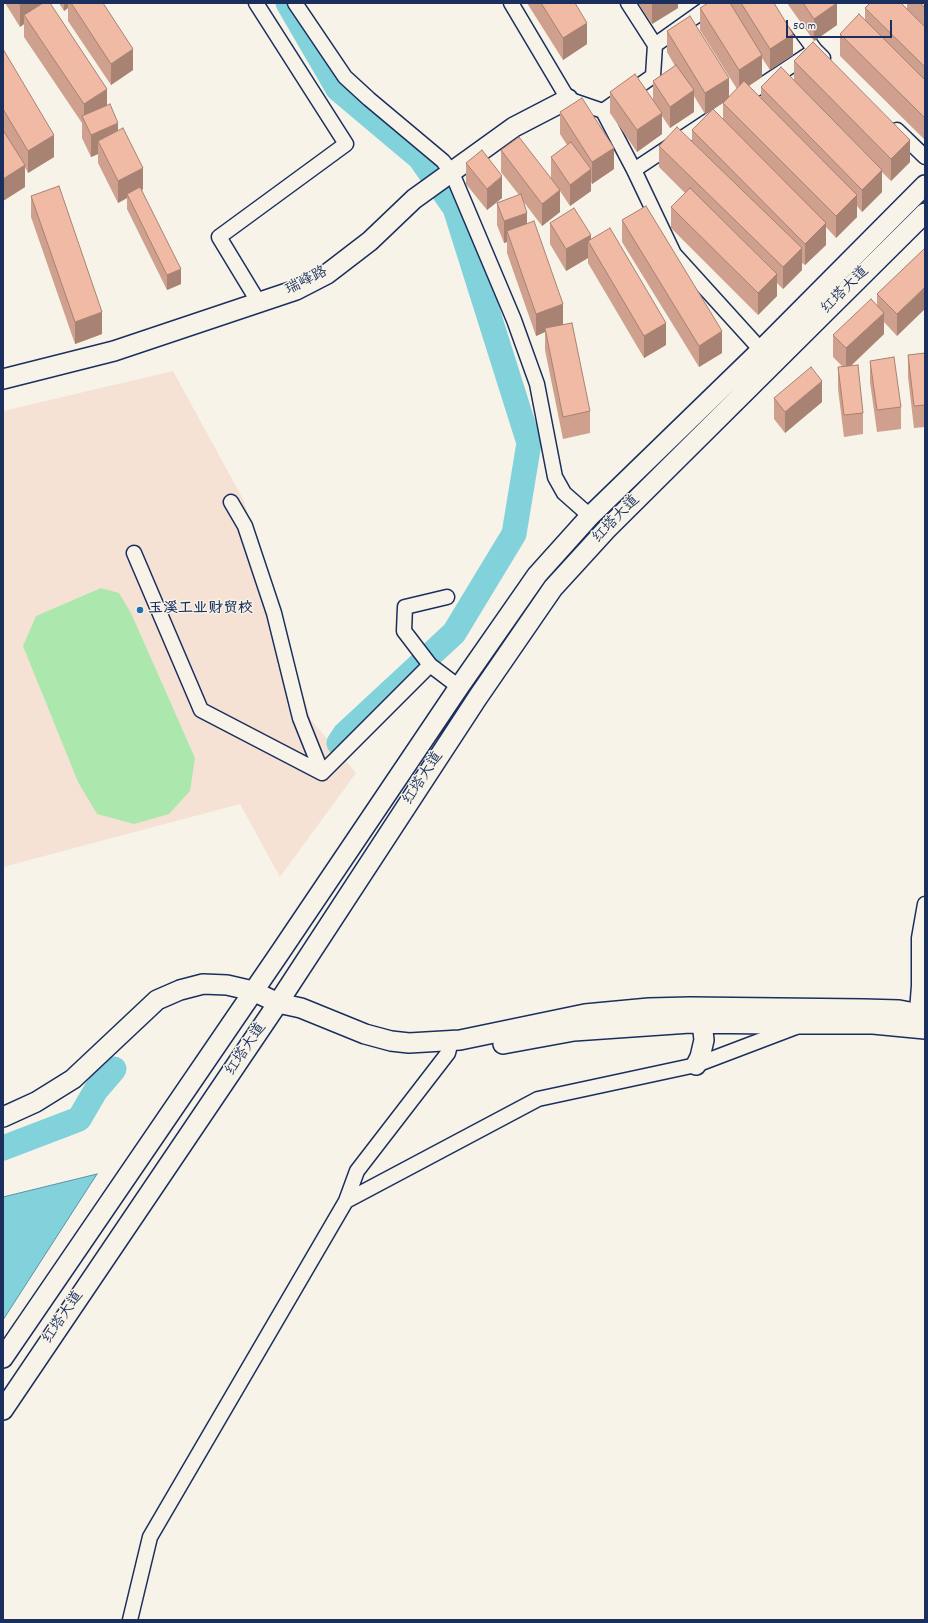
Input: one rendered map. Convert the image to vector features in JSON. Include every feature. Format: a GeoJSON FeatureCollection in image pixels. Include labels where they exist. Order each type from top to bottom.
{"type":"FeatureCollection","features":[{"type":"Feature","properties":{"kind":"main road","name":"瑞峰路"},"geometry":{"type":"LineString","coordinates":[[3,379],[114,351],[296,290],[327,274],[370,241],[414,199],[433,187],[514,127],[568,99]]}},
{"type":"Feature","properties":{"kind":"main road","name":"红塔大道"},"geometry":{"type":"LineString","coordinates":[[3,1358],[459,687],[537,575],[590,516],[761,350],[925,185]]}},
{"type":"Feature","properties":{"kind":"main road","name":"红塔大道"},"geometry":{"type":"LineString","coordinates":[[3,1410],[278,1003],[478,697],[553,588],[606,530],[925,213]]}},
{"type":"Feature","properties":{"kind":"main road"},"geometry":{"type":"LineString","coordinates":[[3,1117],[36,1102],[73,1079],[157,1000],[180,990],[203,984],[228,985],[253,991],[278,1003],[296,1020],[370,1046],[398,1053],[574,1031],[650,1024],[700,1023],[802,1025],[874,1024],[920,1021]]}},
{"type":"Feature","properties":{"kind":"main road"},"geometry":{"type":"LineString","coordinates":[[450,1047],[585,1014],[649,1008],[690,1007],[899,1010],[920,1021]]}},
{"type":"Feature","properties":{"kind":"main road"},"geometry":{"type":"LineString","coordinates":[[690,1007],[696,1014],[700,1023],[704,1040],[700,1057],[696,1065]]}},
{"type":"Feature","properties":{"kind":"street"},"geometry":{"type":"LineString","coordinates":[[256,3],[346,144],[219,237],[259,303]]}},
{"type":"Feature","properties":{"kind":"street"},"geometry":{"type":"LineString","coordinates":[[295,3],[345,77],[443,161],[514,320],[537,384],[556,477],[564,493],[590,516]]}},
{"type":"Feature","properties":{"kind":"street"},"geometry":{"type":"LineString","coordinates":[[511,3],[568,99],[603,111],[634,170],[674,254],[761,350]]}},
{"type":"Feature","properties":{"kind":"street"},"geometry":{"type":"LineString","coordinates":[[603,111],[653,76],[655,45],[628,3]]}},
{"type":"Feature","properties":{"kind":"street"},"geometry":{"type":"LineString","coordinates":[[655,45],[714,3]]}},
{"type":"Feature","properties":{"kind":"street"},"geometry":{"type":"LineString","coordinates":[[780,3],[815,50],[832,66]]}},
{"type":"Feature","properties":{"kind":"street"},"geometry":{"type":"LineString","coordinates":[[634,170],[815,50]]}},
{"type":"Feature","properties":{"kind":"street"},"geometry":{"type":"LineString","coordinates":[[886,120],[925,157]]}},
{"type":"Feature","properties":{"kind":"street"},"geometry":{"type":"LineString","coordinates":[[231,502],[245,526],[274,613],[300,718],[322,773]]}},
{"type":"Feature","properties":{"kind":"street"},"geometry":{"type":"LineString","coordinates":[[134,553],[201,710],[322,773]]}},
{"type":"Feature","properties":{"kind":"street"},"geometry":{"type":"LineString","coordinates":[[447,597],[405,607],[404,631],[429,664],[459,687]]}},
{"type":"Feature","properties":{"kind":"street"},"geometry":{"type":"LineString","coordinates":[[322,773],[429,664]]}},
{"type":"Feature","properties":{"kind":"street"},"geometry":{"type":"LineString","coordinates":[[920,1021],[920,938],[925,904]]}},
{"type":"Feature","properties":{"kind":"street"},"geometry":{"type":"LineString","coordinates":[[346,1201],[538,1099],[696,1065],[802,1025]]}},
{"type":"Feature","properties":{"kind":"street"},"geometry":{"type":"LineString","coordinates":[[130,1620],[150,1537],[346,1201],[357,1171],[450,1047]]}},
{"type":"Feature","properties":{"kind":"shaded area","name":"玉溪工业财贸校"},"geometry":{"type":"Polygon","coordinates":[[[173,371],[244,501],[311,720],[356,773],[280,877],[240,804],[3,867],[3,411],[173,371]]]}},
{"type":"Feature","properties":{"kind":"green space"},"geometry":{"type":"Polygon","coordinates":[[[101,588],[119,593],[131,613],[195,758],[190,791],[169,814],[134,824],[97,814],[78,782],[23,646],[36,616],[101,588]]]}},
{"type":"Feature","properties":{"kind":"water"},"geometry":{"type":"Polygon","coordinates":[[[97,1174],[3,1320],[3,1197],[97,1174]]]}},
{"type":"Feature","properties":{"kind":"building"},"geometry":{"type":"Polygon","coordinates":[[[43,3],[50,3],[107,89],[84,104],[24,15],[43,3]]]}},
{"type":"Feature","properties":{"kind":"building"},"geometry":{"type":"Polygon","coordinates":[[[71,3],[103,3],[133,49],[111,64],[71,3]]]}},
{"type":"Feature","properties":{"kind":"building"},"geometry":{"type":"Polygon","coordinates":[[[541,3],[575,3],[587,23],[563,38],[541,3]]]}},
{"type":"Feature","properties":{"kind":"building"},"geometry":{"type":"Polygon","coordinates":[[[708,3],[730,3],[762,55],[739,70],[700,8],[708,3]]]}},
{"type":"Feature","properties":{"kind":"building"},"geometry":{"type":"Polygon","coordinates":[[[741,3],[774,3],[793,34],[770,49],[741,3]]]}},
{"type":"Feature","properties":{"kind":"building"},"geometry":{"type":"Polygon","coordinates":[[[803,3],[837,3],[814,19],[803,3]]]}},
{"type":"Feature","properties":{"kind":"building"},"geometry":{"type":"Polygon","coordinates":[[[870,3],[901,3],[925,27],[925,67],[865,8],[870,3]]]}},
{"type":"Feature","properties":{"kind":"building"},"geometry":{"type":"Polygon","coordinates":[[[920,3],[925,3],[925,8],[920,3]]]}},
{"type":"Feature","properties":{"kind":"building"},"geometry":{"type":"Polygon","coordinates":[[[859,14],[925,80],[925,118],[840,34],[859,14]]]}},
{"type":"Feature","properties":{"kind":"building"},"geometry":{"type":"Polygon","coordinates":[[[690,16],[729,78],[705,93],[667,31],[690,16]]]}},
{"type":"Feature","properties":{"kind":"building"},"geometry":{"type":"Polygon","coordinates":[[[813,42],[910,140],[891,159],[794,61],[813,42]]]}},
{"type":"Feature","properties":{"kind":"building"},"geometry":{"type":"Polygon","coordinates":[[[3,49],[54,135],[28,151],[3,109],[3,49]]]}},
{"type":"Feature","properties":{"kind":"building"},"geometry":{"type":"Polygon","coordinates":[[[676,65],[694,90],[670,107],[653,81],[676,65]]]}},
{"type":"Feature","properties":{"kind":"building"},"geometry":{"type":"Polygon","coordinates":[[[781,67],[882,170],[862,190],[761,87],[781,67]]]}},
{"type":"Feature","properties":{"kind":"building"},"geometry":{"type":"Polygon","coordinates":[[[635,74],[662,113],[637,130],[610,92],[635,74]]]}},
{"type":"Feature","properties":{"kind":"building"},"geometry":{"type":"Polygon","coordinates":[[[744,81],[857,195],[836,216],[723,103],[744,81]]]}},
{"type":"Feature","properties":{"kind":"building"},"geometry":{"type":"Polygon","coordinates":[[[582,98],[614,148],[592,162],[560,112],[582,98]]]}},
{"type":"Feature","properties":{"kind":"building"},"geometry":{"type":"Polygon","coordinates":[[[110,104],[118,123],[91,135],[82,116],[110,104]]]}},
{"type":"Feature","properties":{"kind":"building"},"geometry":{"type":"Polygon","coordinates":[[[713,109],[826,223],[805,244],[692,130],[713,109]]]}},
{"type":"Feature","properties":{"kind":"building"},"geometry":{"type":"Polygon","coordinates":[[[677,127],[802,248],[783,267],[659,146],[677,127]]]}},
{"type":"Feature","properties":{"kind":"building"},"geometry":{"type":"Polygon","coordinates":[[[123,128],[143,168],[118,181],[98,141],[123,128]]]}},
{"type":"Feature","properties":{"kind":"building"},"geometry":{"type":"Polygon","coordinates":[[[3,130],[25,165],[3,179],[3,130]]]}},
{"type":"Feature","properties":{"kind":"building"},"geometry":{"type":"Polygon","coordinates":[[[519,137],[560,190],[542,204],[501,150],[519,137]]]}},
{"type":"Feature","properties":{"kind":"building"},"geometry":{"type":"Polygon","coordinates":[[[571,142],[591,169],[570,185],[551,157],[571,142]]]}},
{"type":"Feature","properties":{"kind":"building"},"geometry":{"type":"Polygon","coordinates":[[[482,150],[502,176],[487,189],[466,163],[482,150]]]}},
{"type":"Feature","properties":{"kind":"building"},"geometry":{"type":"Polygon","coordinates":[[[59,186],[102,312],[75,322],[31,196],[59,186]]]}},
{"type":"Feature","properties":{"kind":"building"},"geometry":{"type":"Polygon","coordinates":[[[140,187],[181,269],[167,275],[127,194],[140,187]]]}},
{"type":"Feature","properties":{"kind":"building"},"geometry":{"type":"Polygon","coordinates":[[[690,188],[777,274],[758,293],[671,207],[690,188]]]}},
{"type":"Feature","properties":{"kind":"building"},"geometry":{"type":"Polygon","coordinates":[[[521,194],[527,213],[504,221],[497,203],[521,194]]]}},
{"type":"Feature","properties":{"kind":"building"},"geometry":{"type":"Polygon","coordinates":[[[646,206],[722,331],[699,346],[622,220],[646,206]]]}},
{"type":"Feature","properties":{"kind":"building"},"geometry":{"type":"Polygon","coordinates":[[[574,208],[591,235],[566,249],[550,223],[574,208]]]}},
{"type":"Feature","properties":{"kind":"building"},"geometry":{"type":"Polygon","coordinates":[[[534,221],[563,304],[536,314],[507,231],[534,221]]]}},
{"type":"Feature","properties":{"kind":"building"},"geometry":{"type":"Polygon","coordinates":[[[610,228],[666,323],[644,336],[588,241],[610,228]]]}},
{"type":"Feature","properties":{"kind":"building"},"geometry":{"type":"Polygon","coordinates":[[[925,248],[925,287],[897,314],[877,294],[925,248]]]}},
{"type":"Feature","properties":{"kind":"building"},"geometry":{"type":"Polygon","coordinates":[[[871,299],[884,313],[846,348],[833,335],[871,299]]]}},
{"type":"Feature","properties":{"kind":"building"},"geometry":{"type":"Polygon","coordinates":[[[572,323],[590,411],[563,417],[545,328],[572,323]]]}},
{"type":"Feature","properties":{"kind":"building"},"geometry":{"type":"Polygon","coordinates":[[[925,353],[925,405],[914,406],[908,355],[925,353]]]}},
{"type":"Feature","properties":{"kind":"building"},"geometry":{"type":"Polygon","coordinates":[[[894,357],[901,407],[877,410],[870,361],[894,357]]]}},
{"type":"Feature","properties":{"kind":"building"},"geometry":{"type":"Polygon","coordinates":[[[858,365],[863,413],[844,415],[838,367],[858,365]]]}},
{"type":"Feature","properties":{"kind":"building"},"geometry":{"type":"Polygon","coordinates":[[[811,367],[822,381],[785,412],[774,398],[811,367]]]}},
{"type":"Feature","properties":{"kind":"waterway"},"geometry":{"type":"LineString","coordinates":[[288,3],[338,89],[420,158],[455,208],[529,443],[514,534],[454,633],[345,734],[339,743]]}},
{"type":"Feature","properties":{"kind":"waterway"},"geometry":{"type":"LineString","coordinates":[[3,1148],[79,1119],[96,1090],[114,1069]]}},
{"type":"Feature","properties":{"kind":"place","name":"玉溪工业财贸校"},"geometry":{"type":"Point","coordinates":[140,610]}}]}
